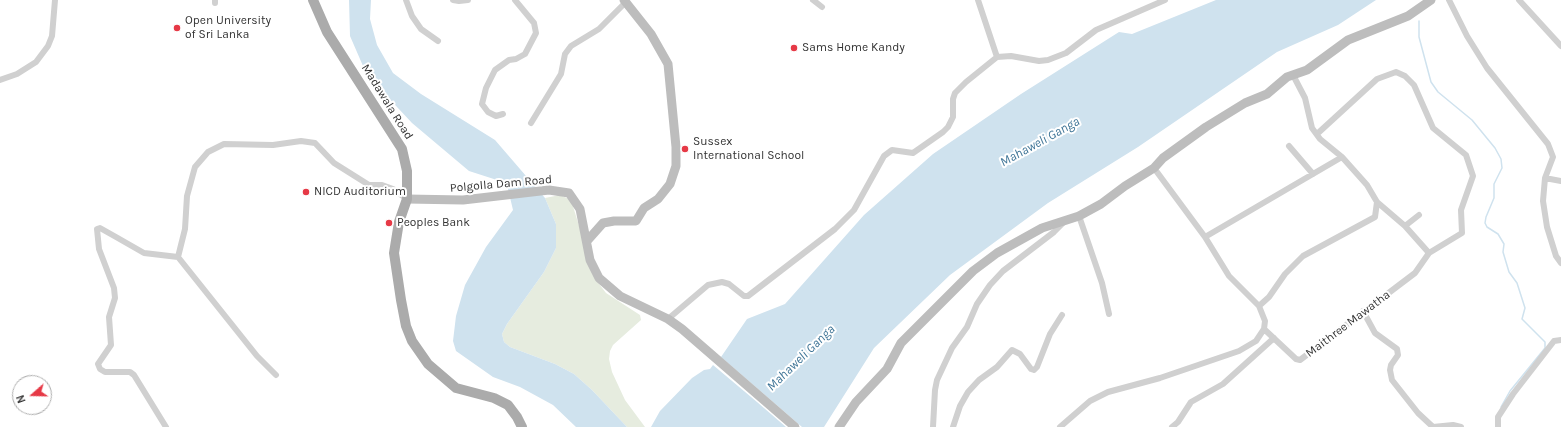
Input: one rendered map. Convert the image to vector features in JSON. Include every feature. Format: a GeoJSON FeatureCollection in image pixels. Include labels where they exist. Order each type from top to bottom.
{"type":"FeatureCollection","features":[{"type":"Feature","properties":{"kind":"main road","name":"Madawala Road"},"geometry":{"type":"LineString","coordinates":[[313,0],[327,32],[402,149],[407,171],[406,199],[399,222],[394,253],[400,300],[406,326],[412,341],[428,364],[456,388],[494,398],[508,405],[517,416],[522,427]]}},
{"type":"Feature","properties":{"kind":"street"},"geometry":{"type":"LineString","coordinates":[[0,80],[17,74],[36,62],[48,46],[52,36],[55,0]]}},
{"type":"Feature","properties":{"kind":"street"},"geometry":{"type":"LineString","coordinates":[[406,0],[412,16],[421,29],[438,41]]}},
{"type":"Feature","properties":{"kind":"street"},"geometry":{"type":"LineString","coordinates":[[453,0],[459,2],[468,0]]}},
{"type":"Feature","properties":{"kind":"street"},"geometry":{"type":"LineString","coordinates":[[503,114],[496,116],[488,112],[482,104],[486,88],[495,70],[509,60],[516,60],[525,54],[536,33],[534,23],[515,0]]}},
{"type":"Feature","properties":{"kind":"street"},"geometry":{"type":"LineString","coordinates":[[813,0],[822,7]]}},
{"type":"Feature","properties":{"kind":"street"},"geometry":{"type":"LineString","coordinates":[[978,0],[997,57]]}},
{"type":"Feature","properties":{"kind":"street"},"geometry":{"type":"LineString","coordinates":[[668,319],[708,285],[722,282],[729,284],[744,296],[748,296],[835,230],[854,210],[884,156],[892,150],[913,152],[943,132],[948,127],[953,117],[953,99],[955,93],[997,57],[1011,56],[1039,61],[1048,60],[1066,53],[1096,30],[1165,0]]}},
{"type":"Feature","properties":{"kind":"street"},"geometry":{"type":"LineString","coordinates":[[839,427],[856,402],[887,370],[901,343],[973,271],[997,252],[1042,228],[1079,216],[1101,204],[1125,186],[1154,168],[1163,158],[1206,126],[1244,103],[1267,94],[1287,77],[1307,70],[1348,40],[1408,16],[1431,0]]}},
{"type":"Feature","properties":{"kind":"street"},"geometry":{"type":"LineString","coordinates":[[1449,0],[1467,36],[1487,68],[1548,144],[1553,157],[1544,178],[1543,201],[1547,227],[1556,256],[1561,263]]}},
{"type":"Feature","properties":{"kind":"street"},"geometry":{"type":"LineString","coordinates":[[1519,0],[1561,46]]}},
{"type":"Feature","properties":{"kind":"street"},"geometry":{"type":"LineString","coordinates":[[531,123],[561,74],[566,54],[571,46],[599,28],[625,1],[651,34],[668,64],[676,147],[676,166],[670,184],[658,199],[644,208],[636,221],[614,221],[603,224],[587,241]]}},
{"type":"Feature","properties":{"kind":"street"},"geometry":{"type":"LineString","coordinates":[[1293,75],[1305,98],[1312,128],[1317,134],[1342,157],[1367,185],[1378,202],[1389,214],[1405,226],[1429,253],[1462,233],[1461,210],[1473,176],[1466,156],[1433,128],[1414,85],[1405,76],[1396,72],[1377,79],[1317,134]]}},
{"type":"Feature","properties":{"kind":"street"},"geometry":{"type":"LineString","coordinates":[[178,257],[185,229],[187,196],[195,167],[208,152],[224,144],[273,145],[301,141],[315,143],[334,162],[369,184],[382,185],[393,189],[406,199]]}},
{"type":"Feature","properties":{"kind":"street"},"geometry":{"type":"LineString","coordinates":[[1289,146],[1313,174]]}},
{"type":"Feature","properties":{"kind":"street"},"geometry":{"type":"LineString","coordinates":[[1205,238],[1342,157]]}},
{"type":"Feature","properties":{"kind":"street"},"geometry":{"type":"LineString","coordinates":[[1060,427],[1090,401],[1108,392],[1160,378],[1239,350],[1256,341],[1264,329],[1265,321],[1259,306],[1229,276],[1205,238],[1154,168]]}},
{"type":"Feature","properties":{"kind":"street"},"geometry":{"type":"LineString","coordinates":[[1544,178],[1561,181]]}},
{"type":"Feature","properties":{"kind":"street","name":"Polgolla Dam Road"},"geometry":{"type":"LineString","coordinates":[[406,199],[463,200],[555,190],[569,193],[580,209],[592,266],[599,278],[606,285],[629,301],[668,319],[795,427]]}},
{"type":"Feature","properties":{"kind":"street"},"geometry":{"type":"LineString","coordinates":[[1375,217],[1378,202]]}},
{"type":"Feature","properties":{"kind":"street"},"geometry":{"type":"LineString","coordinates":[[1259,306],[1269,296],[1284,274],[1303,256],[1375,217],[1389,214]]}},
{"type":"Feature","properties":{"kind":"street"},"geometry":{"type":"LineString","coordinates":[[1405,226],[1419,215]]}},
{"type":"Feature","properties":{"kind":"street"},"geometry":{"type":"LineString","coordinates":[[1079,216],[1102,283],[1109,314]]}},
{"type":"Feature","properties":{"kind":"street"},"geometry":{"type":"LineString","coordinates":[[933,427],[937,380],[952,348],[967,327],[977,304],[990,285],[1003,271],[1054,232],[1066,220]]}},
{"type":"Feature","properties":{"kind":"street"},"geometry":{"type":"LineString","coordinates":[[166,427],[134,375],[130,372],[105,372],[100,369],[98,364],[111,345],[109,316],[115,298],[114,288],[99,249],[97,229],[111,234],[144,252],[178,257],[257,356],[276,375]]}},
{"type":"Feature","properties":{"kind":"street","name":"Maithree Mawatha"},"geometry":{"type":"LineString","coordinates":[[1264,329],[1296,359],[1300,360],[1415,273],[1429,253]]}},
{"type":"Feature","properties":{"kind":"street"},"geometry":{"type":"LineString","coordinates":[[1363,311],[1375,333],[1397,349],[1398,355],[1391,365],[1390,370],[1392,380],[1418,413],[1433,427],[1461,427]]}},
{"type":"Feature","properties":{"kind":"street"},"geometry":{"type":"LineString","coordinates":[[953,427],[960,406],[968,392],[979,380],[997,367],[1012,350],[1020,354],[1031,369],[1034,370],[1037,367],[1050,334],[1062,315]]}},
{"type":"Feature","properties":{"kind":"street"},"geometry":{"type":"LineString","coordinates":[[1172,427],[1178,422],[1192,402],[1224,384],[1274,338]]}},
{"type":"Feature","properties":{"kind":"street"},"geometry":{"type":"LineString","coordinates":[[1498,427],[1498,417],[1513,394],[1554,341],[1561,340]]}},
{"type":"Feature","properties":{"kind":"shaded area"},"geometry":{"type":"Polygon","coordinates":[[[560,195],[571,200],[596,280],[606,293],[640,315],[641,320],[613,345],[610,351],[609,359],[612,372],[625,400],[645,427],[627,427],[592,390],[574,374],[555,364],[510,347],[504,342],[502,334],[507,324],[544,272],[556,248],[556,224],[545,198],[560,195]]]}},
{"type":"Feature","properties":{"kind":"water"},"geometry":{"type":"Polygon","coordinates":[[[349,0],[371,0],[370,19],[377,45],[393,73],[421,94],[495,140],[545,198],[556,224],[556,248],[544,272],[507,324],[502,334],[504,342],[510,347],[555,364],[574,374],[592,390],[627,427],[576,427],[553,405],[520,387],[493,377],[456,351],[453,341],[456,316],[465,285],[486,247],[513,210],[508,189],[500,181],[469,171],[412,123],[383,92],[363,66],[350,36],[349,0]]]}},
{"type":"Feature","properties":{"kind":"water","name":"Mahaweli Ganga"},"geometry":{"type":"Polygon","coordinates":[[[1216,0],[1376,0],[1338,25],[1277,52],[1138,147],[1048,203],[950,275],[874,348],[824,427],[802,427],[721,357],[747,319],[785,304],[864,215],[933,154],[1021,94],[1119,32],[1132,34],[1216,0]]]}},
{"type":"Feature","properties":{"kind":"water"},"geometry":{"type":"Polygon","coordinates":[[[713,365],[786,427],[651,427],[660,411],[692,378],[704,370],[710,369],[713,365]]]}},
{"type":"Feature","properties":{"kind":"waterway"},"geometry":{"type":"LineString","coordinates":[[1419,21],[1419,37],[1431,82],[1438,92],[1472,120],[1495,148],[1501,159],[1502,168],[1494,184],[1494,198],[1485,223],[1487,227],[1498,234],[1504,244],[1503,252],[1509,272],[1517,283],[1525,308],[1522,319],[1545,342],[1545,348],[1510,391],[1501,407]]}},
{"type":"Feature","properties":{"kind":"place","name":"Open University of Sri Lanka"},"geometry":{"type":"Point","coordinates":[177,28]}},
{"type":"Feature","properties":{"kind":"place","name":"Sams Home Kandy"},"geometry":{"type":"Point","coordinates":[794,48]}},
{"type":"Feature","properties":{"kind":"place","name":"Sussex International School"},"geometry":{"type":"Point","coordinates":[685,149]}},
{"type":"Feature","properties":{"kind":"place","name":"NICD Auditorium"},"geometry":{"type":"Point","coordinates":[306,192]}},
{"type":"Feature","properties":{"kind":"place","name":"Peoples Bank"},"geometry":{"type":"Point","coordinates":[389,223]}}]}
